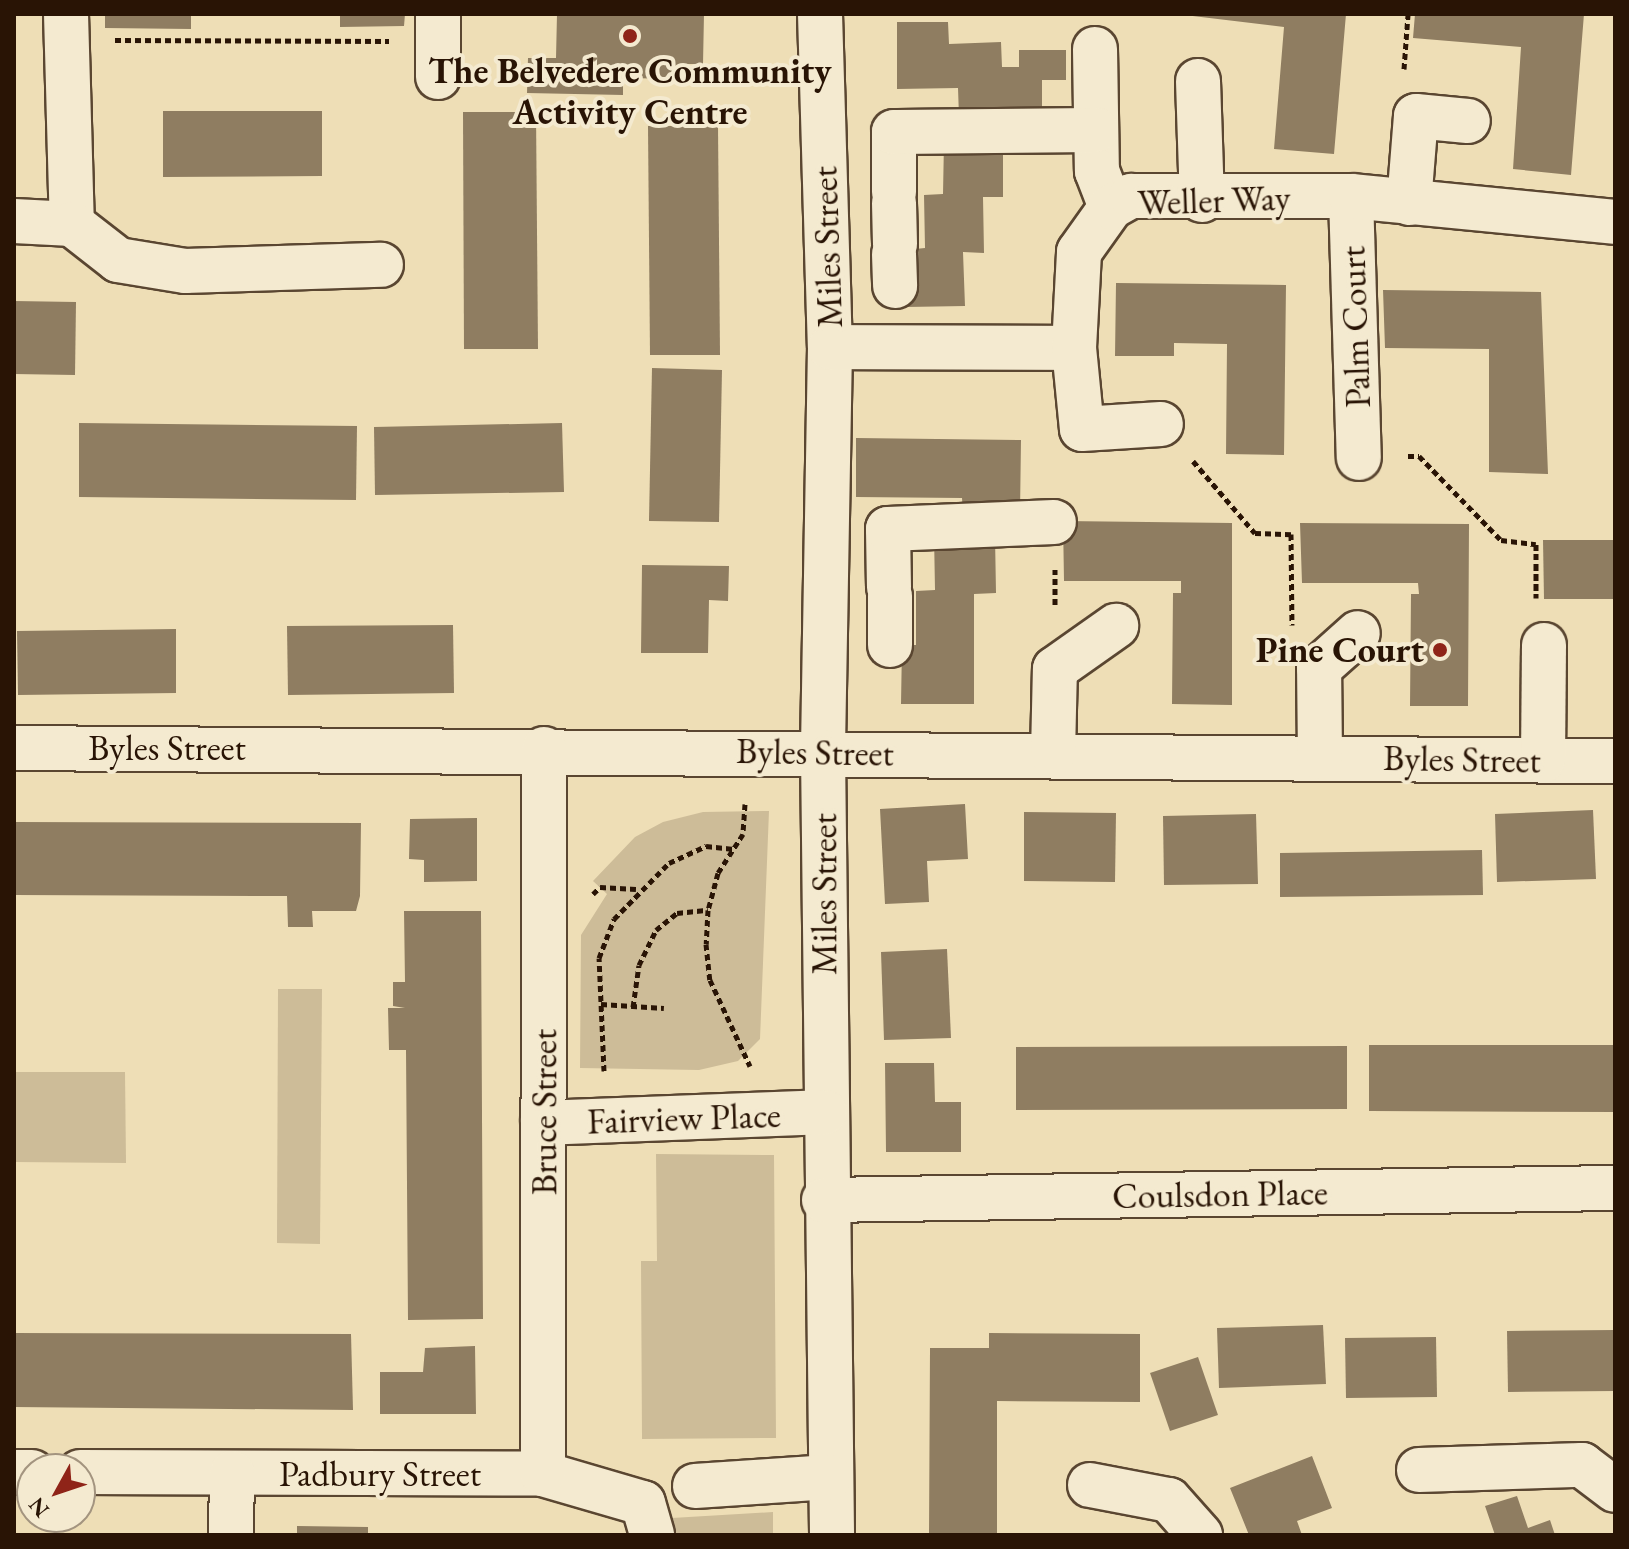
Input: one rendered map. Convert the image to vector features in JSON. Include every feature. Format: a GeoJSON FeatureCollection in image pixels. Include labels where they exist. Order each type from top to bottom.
{"type":"FeatureCollection","features":[{"type":"Feature","properties":{"kind":"street","name":"Miles Street"},"geometry":{"type":"LineString","coordinates":[[820,14],[830,347],[823,752],[824,1200],[832,1535]]}},
{"type":"Feature","properties":{"kind":"street"},"geometry":{"type":"LineString","coordinates":[[67,27],[72,224]]}},
{"type":"Feature","properties":{"kind":"street"},"geometry":{"type":"LineString","coordinates":[[1095,49],[1097,171],[1111,207]]}},
{"type":"Feature","properties":{"kind":"street"},"geometry":{"type":"LineString","coordinates":[[1198,81],[1202,200]]}},
{"type":"Feature","properties":{"kind":"street"},"geometry":{"type":"LineString","coordinates":[[1409,203],[1416,116],[1468,121]]}},
{"type":"Feature","properties":{"kind":"street"},"geometry":{"type":"LineString","coordinates":[[895,236],[894,132],[1096,130]]}},
{"type":"Feature","properties":{"kind":"street","name":"Weller Way"},"geometry":{"type":"LineString","coordinates":[[1161,424],[1082,429],[1074,348],[1079,252],[1111,207],[1131,196],[1202,200],[1351,196],[1615,222]]}},
{"type":"Feature","properties":{"kind":"street","name":"Palm Court"},"geometry":{"type":"LineString","coordinates":[[1351,196],[1359,458]]}},
{"type":"Feature","properties":{"kind":"street"},"geometry":{"type":"LineString","coordinates":[[14,221],[72,224],[118,260],[185,271],[381,265]]}},
{"type":"Feature","properties":{"kind":"street"},"geometry":{"type":"LineString","coordinates":[[830,347],[1074,348]]}},
{"type":"Feature","properties":{"kind":"street"},"geometry":{"type":"LineString","coordinates":[[891,654],[888,529],[1054,522]]}},
{"type":"Feature","properties":{"kind":"street"},"geometry":{"type":"LineString","coordinates":[[1053,754],[1055,669],[1116,626]]}},
{"type":"Feature","properties":{"kind":"street"},"geometry":{"type":"LineString","coordinates":[[1320,757],[1319,676],[1358,633]]}},
{"type":"Feature","properties":{"kind":"street"},"geometry":{"type":"LineString","coordinates":[[1543,760],[1544,645]]}},
{"type":"Feature","properties":{"kind":"street","name":"Byles Street"},"geometry":{"type":"LineString","coordinates":[[14,748],[544,749],[1615,761]]}},
{"type":"Feature","properties":{"kind":"street","name":"Bruce Street"},"geometry":{"type":"LineString","coordinates":[[543,1474],[544,749]]}},
{"type":"Feature","properties":{"kind":"street","name":"Fairview Place"},"geometry":{"type":"LineString","coordinates":[[543,1123],[825,1112]]}},
{"type":"Feature","properties":{"kind":"street","name":"Coulsdon Place"},"geometry":{"type":"LineString","coordinates":[[824,1200],[1615,1188]]}},
{"type":"Feature","properties":{"kind":"street"},"geometry":{"type":"LineString","coordinates":[[1419,1470],[1582,1465],[1615,1490]]}},
{"type":"Feature","properties":{"kind":"street","name":"Padbury Street"},"geometry":{"type":"LineString","coordinates":[[96,1472],[543,1474],[643,1503],[652,1535]]}},
{"type":"Feature","properties":{"kind":"street"},"geometry":{"type":"LineString","coordinates":[[231,1535],[232,1473]]}},
{"type":"Feature","properties":{"kind":"street"},"geometry":{"type":"LineString","coordinates":[[695,1486],[830,1477]]}},
{"type":"Feature","properties":{"kind":"street"},"geometry":{"type":"LineString","coordinates":[[1090,1485],[1169,1500],[1200,1535]]}},
{"type":"Feature","properties":{"kind":"path"},"geometry":{"type":"LineString","coordinates":[[67,27],[438,44]]}},
{"type":"Feature","properties":{"kind":"path"},"geometry":{"type":"LineString","coordinates":[[1161,424],[1255,533],[1291,534],[1292,674],[1319,676]]}},
{"type":"Feature","properties":{"kind":"path"},"geometry":{"type":"LineString","coordinates":[[1359,458],[1419,456],[1501,540],[1536,544],[1536,633],[1544,645]]}},
{"type":"Feature","properties":{"kind":"path"},"geometry":{"type":"LineString","coordinates":[[746,751],[743,834],[708,910],[710,980],[748,1052],[756,1115]]}},
{"type":"Feature","properties":{"kind":"path"},"geometry":{"type":"LineString","coordinates":[[606,1120],[601,1004],[604,938],[637,889],[685,854],[706,846],[734,849]]}},
{"type":"Feature","properties":{"kind":"path"},"geometry":{"type":"LineString","coordinates":[[633,1007],[639,965],[656,930],[677,913],[708,910]]}},
{"type":"Feature","properties":{"kind":"path"},"geometry":{"type":"LineString","coordinates":[[601,1004],[664,1008]]}},
{"type":"Feature","properties":{"kind":"shaded area"},"geometry":{"type":"Polygon","coordinates":[[[769,811],[760,1039],[738,1061],[699,1070],[580,1068],[581,935],[607,894],[593,881],[635,837],[663,822],[703,812],[769,811]]]}},
{"type":"Feature","properties":{"kind":"shaded area"},"geometry":{"type":"Polygon","coordinates":[[[278,989],[322,989],[320,1244],[277,1243],[278,989]]]}},
{"type":"Feature","properties":{"kind":"shaded area"},"geometry":{"type":"Polygon","coordinates":[[[14,1072],[125,1072],[126,1163],[14,1162],[14,1072]]]}},
{"type":"Feature","properties":{"kind":"shaded area"},"geometry":{"type":"Polygon","coordinates":[[[656,1154],[774,1155],[776,1438],[642,1439],[641,1261],[657,1261],[656,1154]]]}},
{"type":"Feature","properties":{"kind":"shaded area"},"geometry":{"type":"Polygon","coordinates":[[[773,1512],[773,1535],[672,1535],[672,1518],[773,1512]]]}},
{"type":"Feature","properties":{"kind":"building"},"geometry":{"type":"Polygon","coordinates":[[[105,14],[191,14],[191,29],[105,28],[105,14]]]}},
{"type":"Feature","properties":{"kind":"building"},"geometry":{"type":"Polygon","coordinates":[[[340,14],[405,14],[404,26],[340,27],[340,14]]]}},
{"type":"Feature","properties":{"kind":"building","name":"The Belvedere Community Activity Centre"},"geometry":{"type":"Polygon","coordinates":[[[557,14],[704,14],[703,64],[685,64],[685,79],[623,78],[623,95],[527,93],[528,58],[556,58],[557,14]]]}},
{"type":"Feature","properties":{"kind":"building"},"geometry":{"type":"Polygon","coordinates":[[[1176,14],[1346,14],[1334,154],[1274,149],[1284,27],[1176,14]]]}},
{"type":"Feature","properties":{"kind":"building"},"geometry":{"type":"Polygon","coordinates":[[[1415,14],[1584,14],[1571,175],[1513,169],[1521,47],[1413,38],[1415,14]]]}},
{"type":"Feature","properties":{"kind":"building"},"geometry":{"type":"Polygon","coordinates":[[[897,22],[948,22],[949,44],[1001,42],[1002,67],[1019,67],[1019,50],[1066,50],[1066,80],[1042,80],[1042,116],[959,117],[958,88],[897,89],[897,22]]]}},
{"type":"Feature","properties":{"kind":"building"},"geometry":{"type":"Polygon","coordinates":[[[163,111],[322,111],[322,176],[163,177],[163,111]]]}},
{"type":"Feature","properties":{"kind":"building"},"geometry":{"type":"Polygon","coordinates":[[[463,112],[536,112],[538,349],[464,349],[463,112]]]}},
{"type":"Feature","properties":{"kind":"building"},"geometry":{"type":"Polygon","coordinates":[[[648,126],[718,126],[720,355],[650,355],[648,126]]]}},
{"type":"Feature","properties":{"kind":"building"},"geometry":{"type":"Polygon","coordinates":[[[1003,139],[1003,197],[983,197],[984,253],[963,252],[965,306],[906,307],[905,250],[925,248],[924,195],[943,194],[944,141],[1003,139]]]}},
{"type":"Feature","properties":{"kind":"building"},"geometry":{"type":"Polygon","coordinates":[[[1116,283],[1286,285],[1284,455],[1226,454],[1227,344],[1174,343],[1174,356],[1115,356],[1116,283]]]}},
{"type":"Feature","properties":{"kind":"building"},"geometry":{"type":"Polygon","coordinates":[[[1383,290],[1541,292],[1548,474],[1489,472],[1489,349],[1385,348],[1383,290]]]}},
{"type":"Feature","properties":{"kind":"building"},"geometry":{"type":"Polygon","coordinates":[[[14,301],[76,302],[75,375],[14,374],[14,301]]]}},
{"type":"Feature","properties":{"kind":"building"},"geometry":{"type":"Polygon","coordinates":[[[652,368],[722,370],[719,522],[649,521],[652,368]]]}},
{"type":"Feature","properties":{"kind":"building"},"geometry":{"type":"Polygon","coordinates":[[[79,423],[357,426],[356,500],[79,497],[79,423]]]}},
{"type":"Feature","properties":{"kind":"building"},"geometry":{"type":"Polygon","coordinates":[[[562,423],[564,492],[375,495],[374,427],[562,423]]]}},
{"type":"Feature","properties":{"kind":"building"},"geometry":{"type":"Polygon","coordinates":[[[856,438],[1021,440],[1020,513],[963,513],[962,498],[856,497],[856,438]]]}},
{"type":"Feature","properties":{"kind":"building"},"geometry":{"type":"Polygon","coordinates":[[[1063,521],[1232,523],[1232,705],[1172,704],[1173,593],[1181,593],[1181,581],[1064,581],[1063,521]]]}},
{"type":"Feature","properties":{"kind":"building","name":"Pine Court"},"geometry":{"type":"Polygon","coordinates":[[[1300,523],[1469,524],[1468,706],[1410,706],[1411,594],[1419,594],[1418,583],[1302,583],[1300,523]]]}},
{"type":"Feature","properties":{"kind":"building"},"geometry":{"type":"Polygon","coordinates":[[[934,535],[995,536],[996,593],[974,594],[974,704],[901,704],[902,645],[916,645],[916,591],[935,590],[934,535]]]}},
{"type":"Feature","properties":{"kind":"building"},"geometry":{"type":"Polygon","coordinates":[[[1543,540],[1615,540],[1615,599],[1544,599],[1543,540]]]}},
{"type":"Feature","properties":{"kind":"building"},"geometry":{"type":"Polygon","coordinates":[[[642,565],[729,566],[728,601],[709,600],[708,653],[641,653],[642,565]]]}},
{"type":"Feature","properties":{"kind":"building"},"geometry":{"type":"Polygon","coordinates":[[[453,625],[454,693],[288,695],[287,626],[453,625]]]}},
{"type":"Feature","properties":{"kind":"building"},"geometry":{"type":"Polygon","coordinates":[[[176,629],[176,693],[18,695],[17,631],[176,629]]]}},
{"type":"Feature","properties":{"kind":"building"},"geometry":{"type":"Polygon","coordinates":[[[965,804],[968,859],[927,861],[929,902],[885,904],[880,809],[965,804]]]}},
{"type":"Feature","properties":{"kind":"building"},"geometry":{"type":"Polygon","coordinates":[[[1593,810],[1596,879],[1497,882],[1495,814],[1593,810]]]}},
{"type":"Feature","properties":{"kind":"building"},"geometry":{"type":"Polygon","coordinates":[[[1024,812],[1116,813],[1115,882],[1024,881],[1024,812]]]}},
{"type":"Feature","properties":{"kind":"building"},"geometry":{"type":"Polygon","coordinates":[[[1256,814],[1258,884],[1164,885],[1163,816],[1256,814]]]}},
{"type":"Feature","properties":{"kind":"building"},"geometry":{"type":"Polygon","coordinates":[[[477,818],[477,881],[424,882],[424,860],[409,859],[410,819],[477,818]]]}},
{"type":"Feature","properties":{"kind":"building"},"geometry":{"type":"Polygon","coordinates":[[[14,822],[361,823],[360,896],[356,911],[312,911],[313,927],[288,927],[287,896],[14,895],[14,822]]]}},
{"type":"Feature","properties":{"kind":"building"},"geometry":{"type":"Polygon","coordinates":[[[1482,850],[1483,895],[1280,897],[1280,853],[1482,850]]]}},
{"type":"Feature","properties":{"kind":"building"},"geometry":{"type":"Polygon","coordinates":[[[404,911],[481,911],[483,1319],[408,1320],[406,1050],[389,1050],[388,1008],[405,1008],[393,1006],[393,982],[405,982],[404,911]]]}},
{"type":"Feature","properties":{"kind":"building"},"geometry":{"type":"Polygon","coordinates":[[[947,949],[951,1038],[884,1040],[881,952],[947,949]]]}},
{"type":"Feature","properties":{"kind":"building"},"geometry":{"type":"Polygon","coordinates":[[[1369,1045],[1615,1045],[1615,1112],[1369,1111],[1369,1045]]]}},
{"type":"Feature","properties":{"kind":"building"},"geometry":{"type":"Polygon","coordinates":[[[1347,1046],[1347,1109],[1016,1110],[1016,1047],[1347,1046]]]}},
{"type":"Feature","properties":{"kind":"building"},"geometry":{"type":"Polygon","coordinates":[[[885,1063],[934,1063],[935,1102],[961,1102],[961,1152],[886,1152],[885,1063]]]}},
{"type":"Feature","properties":{"kind":"building"},"geometry":{"type":"Polygon","coordinates":[[[1323,1325],[1326,1384],[1219,1388],[1217,1328],[1323,1325]]]}},
{"type":"Feature","properties":{"kind":"building"},"geometry":{"type":"Polygon","coordinates":[[[1615,1330],[1615,1391],[1508,1392],[1507,1331],[1615,1330]]]}},
{"type":"Feature","properties":{"kind":"building"},"geometry":{"type":"Polygon","coordinates":[[[14,1333],[351,1334],[353,1410],[14,1407],[14,1333]]]}},
{"type":"Feature","properties":{"kind":"building"},"geometry":{"type":"Polygon","coordinates":[[[989,1333],[1140,1334],[1140,1402],[997,1401],[997,1535],[929,1535],[930,1348],[989,1348],[989,1333]]]}},
{"type":"Feature","properties":{"kind":"building"},"geometry":{"type":"Polygon","coordinates":[[[1436,1337],[1437,1397],[1346,1398],[1345,1338],[1436,1337]]]}},
{"type":"Feature","properties":{"kind":"building"},"geometry":{"type":"Polygon","coordinates":[[[475,1346],[476,1414],[380,1414],[380,1372],[423,1372],[425,1348],[475,1346]]]}},
{"type":"Feature","properties":{"kind":"building"},"geometry":{"type":"Polygon","coordinates":[[[1198,1357],[1218,1415],[1170,1431],[1150,1373],[1198,1357]]]}},
{"type":"Feature","properties":{"kind":"building"},"geometry":{"type":"Polygon","coordinates":[[[1312,1456],[1332,1508],[1297,1521],[1302,1535],[1249,1535],[1230,1488],[1312,1456]]]}},
{"type":"Feature","properties":{"kind":"building"},"geometry":{"type":"Polygon","coordinates":[[[1517,1496],[1528,1528],[1550,1520],[1555,1535],[1495,1535],[1485,1506],[1517,1496]]]}},
{"type":"Feature","properties":{"kind":"building"},"geometry":{"type":"Polygon","coordinates":[[[297,1526],[368,1527],[368,1535],[297,1535],[297,1526]]]}},
{"type":"Feature","properties":{"kind":"place","name":"The Belvedere Community Activity Centre"},"geometry":{"type":"Point","coordinates":[630,36]}},
{"type":"Feature","properties":{"kind":"place","name":"Pine Court"},"geometry":{"type":"Point","coordinates":[1440,650]}}]}
